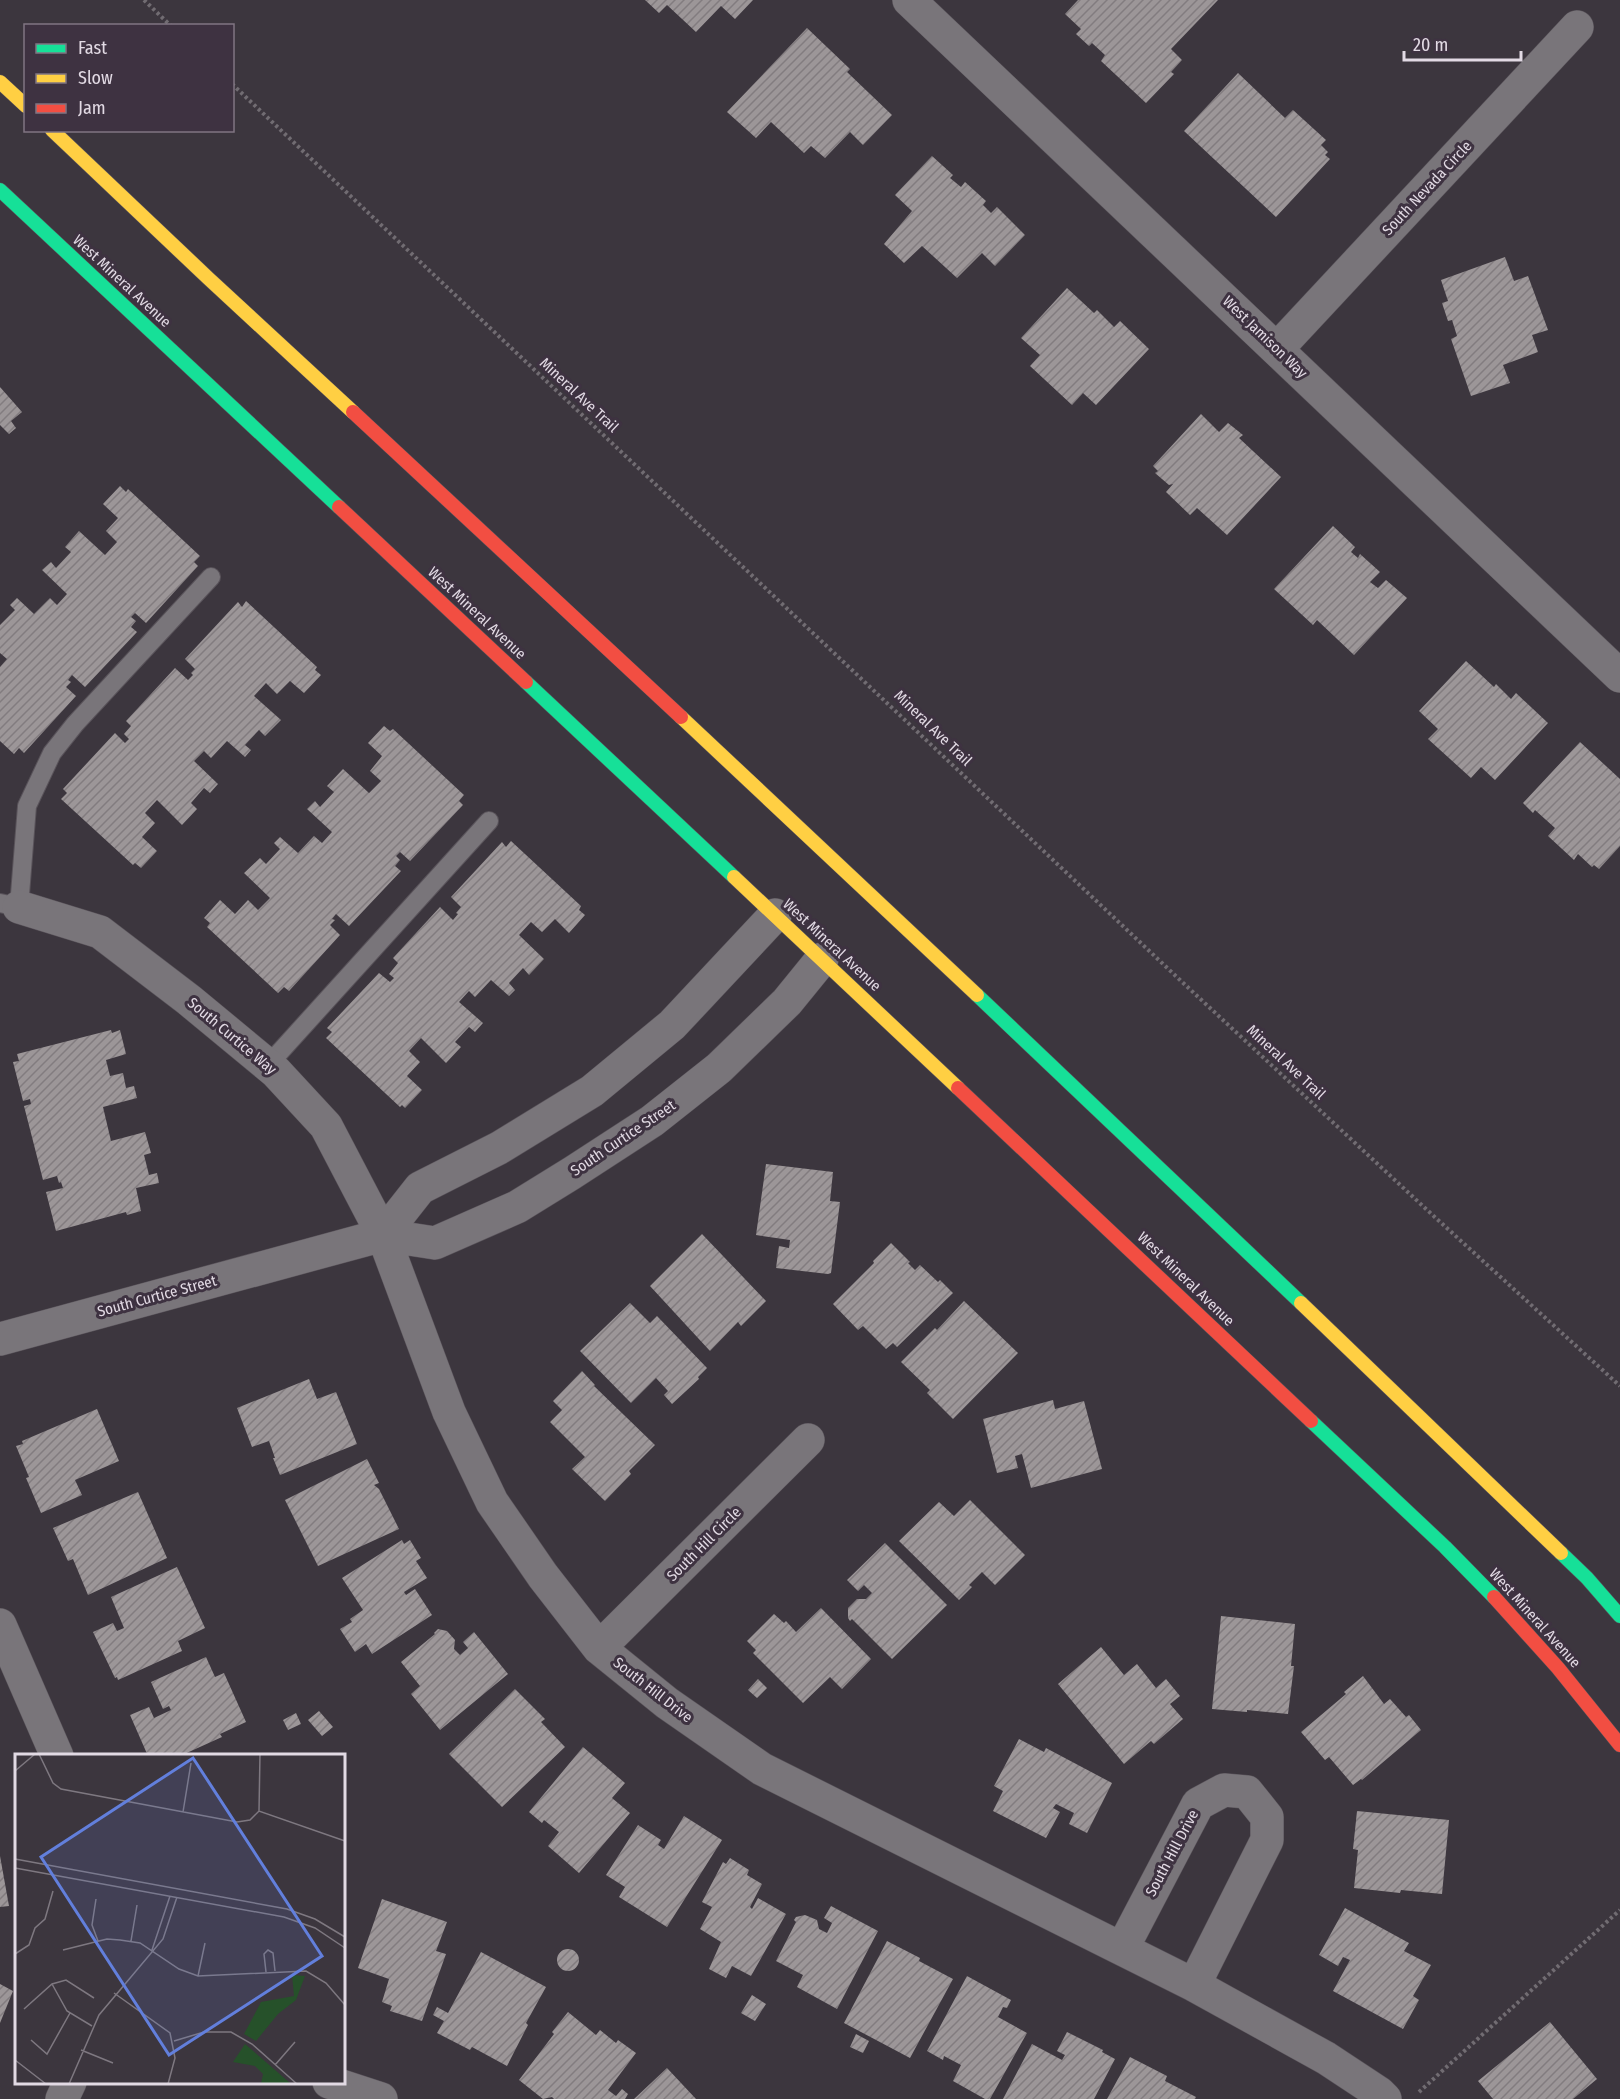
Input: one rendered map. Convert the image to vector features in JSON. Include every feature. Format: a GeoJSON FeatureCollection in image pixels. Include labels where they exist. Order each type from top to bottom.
{"type":"FeatureCollection","features":[{"type":"Feature","properties":{"kind":"main road"},"geometry":{"type":"LineString","coordinates":[[0,82],[24,104]]}},
{"type":"Feature","properties":{"kind":"main road"},"geometry":{"type":"LineString","coordinates":[[54,132],[208,278],[532,576],[1140,1149],[1522,1514],[1587,1578],[1620,1616]]}},
{"type":"Feature","properties":{"kind":"main road","name":"West Mineral Avenue"},"geometry":{"type":"LineString","coordinates":[[0,190],[1446,1547],[1521,1625],[1592,1707],[1620,1745]]}},
{"type":"Feature","properties":{"kind":"street","name":"West Jamison Way"},"geometry":{"type":"LineString","coordinates":[[909,0],[1620,676]]}},
{"type":"Feature","properties":{"kind":"street","name":"South Nevada Circle"},"geometry":{"type":"LineString","coordinates":[[1277,349],[1577,27]]}},
{"type":"Feature","properties":{"kind":"street","name":"South Curtice Way"},"geometry":{"type":"LineString","coordinates":[[10,905],[100,932],[189,1000],[268,1065],[326,1126],[383,1235]]}},
{"type":"Feature","properties":{"kind":"street"},"geometry":{"type":"LineString","coordinates":[[383,1235],[420,1188],[499,1148],[601,1084],[672,1025],[775,915]]}},
{"type":"Feature","properties":{"kind":"street","name":"South Curtice Street"},"geometry":{"type":"LineString","coordinates":[[0,1339],[383,1235],[435,1243],[517,1208],[652,1121],[719,1068],[787,1002],[822,959]]}},
{"type":"Feature","properties":{"kind":"street","name":"South Hill Drive"},"geometry":{"type":"LineString","coordinates":[[383,1235],[449,1412],[492,1502],[543,1576],[599,1648],[667,1703],[762,1769],[1194,1984],[1326,2058],[1379,2092],[1385,2099]]}},
{"type":"Feature","properties":{"kind":"street","name":"South Hill Circle"},"geometry":{"type":"LineString","coordinates":[[599,1648],[808,1440]]}},
{"type":"Feature","properties":{"kind":"street"},"geometry":{"type":"LineString","coordinates":[[0,1625],[57,1754]]}},
{"type":"Feature","properties":{"kind":"street","name":"South Hill Drive"},"geometry":{"type":"LineString","coordinates":[[1122,1948],[1198,1804],[1224,1790],[1247,1792],[1267,1817],[1267,1840],[1194,1984]]}},
{"type":"Feature","properties":{"kind":"street"},"geometry":{"type":"LineString","coordinates":[[62,2099],[69,2084]]}},
{"type":"Feature","properties":{"kind":"street"},"geometry":{"type":"LineString","coordinates":[[335,2084],[381,2099]]}},
{"type":"Feature","properties":{"kind":"lane"},"geometry":{"type":"LineString","coordinates":[[10,905],[27,806],[52,753],[75,724],[211,577]]}},
{"type":"Feature","properties":{"kind":"lane"},"geometry":{"type":"LineString","coordinates":[[268,1065],[489,821]]}},
{"type":"Feature","properties":{"kind":"path"},"geometry":{"type":"LineString","coordinates":[[144,0],[169,24]]}},
{"type":"Feature","properties":{"kind":"path","name":"Mineral Ave Trail"},"geometry":{"type":"LineString","coordinates":[[234,86],[1180,980],[1620,1386]]}},
{"type":"Feature","properties":{"kind":"path"},"geometry":{"type":"LineString","coordinates":[[1412,2099],[1620,1910]]}},
{"type":"Feature","properties":{"kind":"building"},"geometry":{"type":"Polygon","coordinates":[[[645,0],[753,0],[735,19],[721,6],[696,32],[667,5],[659,13],[645,0]]]}},
{"type":"Feature","properties":{"kind":"building"},"geometry":{"type":"Polygon","coordinates":[[[1078,0],[1218,0],[1171,49],[1182,60],[1171,72],[1174,74],[1146,103],[1101,61],[1105,55],[1092,43],[1089,46],[1076,34],[1081,29],[1065,14],[1078,0]]]}},
{"type":"Feature","properties":{"kind":"building"},"geometry":{"type":"Polygon","coordinates":[[[807,28],[850,69],[847,72],[892,115],[863,145],[850,132],[825,158],[811,146],[804,153],[771,122],[756,138],[727,112],[807,28]]]}},
{"type":"Feature","properties":{"kind":"building"},"geometry":{"type":"Polygon","coordinates":[[[1238,73],[1285,118],[1293,110],[1326,140],[1321,145],[1328,152],[1325,155],[1330,159],[1276,217],[1184,131],[1238,73]]]}},
{"type":"Feature","properties":{"kind":"building"},"geometry":{"type":"Polygon","coordinates":[[[932,156],[953,175],[950,178],[961,187],[965,182],[986,201],[983,205],[991,213],[997,207],[1025,235],[995,266],[982,253],[957,278],[922,246],[904,263],[884,244],[912,211],[895,195],[932,156]]]}},
{"type":"Feature","properties":{"kind":"building"},"geometry":{"type":"Polygon","coordinates":[[[1505,257],[1514,281],[1528,276],[1548,330],[1532,335],[1538,352],[1503,365],[1510,383],[1471,396],[1451,339],[1457,336],[1452,320],[1448,321],[1442,303],[1448,301],[1441,280],[1505,257]]]}},
{"type":"Feature","properties":{"kind":"building"},"geometry":{"type":"Polygon","coordinates":[[[1067,288],[1094,313],[1097,310],[1114,327],[1120,321],[1149,349],[1096,405],[1083,393],[1072,405],[1030,366],[1040,355],[1021,338],[1067,288]]]}},
{"type":"Feature","properties":{"kind":"building"},"geometry":{"type":"Polygon","coordinates":[[[0,387],[22,412],[11,421],[16,428],[9,434],[0,425],[0,387]]]}},
{"type":"Feature","properties":{"kind":"building"},"geometry":{"type":"Polygon","coordinates":[[[1201,414],[1219,432],[1228,423],[1243,435],[1239,438],[1281,477],[1227,535],[1197,508],[1190,515],[1166,492],[1173,484],[1169,485],[1155,473],[1158,471],[1153,466],[1201,414]]]}},
{"type":"Feature","properties":{"kind":"building"},"geometry":{"type":"Polygon","coordinates":[[[120,486],[126,492],[128,489],[200,556],[194,562],[198,566],[146,623],[135,613],[131,617],[136,621],[131,627],[137,632],[85,687],[72,675],[68,680],[71,682],[66,687],[76,696],[24,753],[19,748],[14,754],[0,741],[0,667],[7,659],[0,653],[0,625],[15,610],[10,605],[17,598],[34,614],[50,598],[57,605],[67,594],[42,570],[51,562],[56,568],[71,552],[65,547],[79,531],[105,555],[117,542],[106,531],[118,518],[103,504],[120,486]]]}},
{"type":"Feature","properties":{"kind":"building"},"geometry":{"type":"Polygon","coordinates":[[[1333,526],[1355,547],[1351,552],[1358,558],[1360,554],[1380,572],[1370,582],[1378,588],[1386,580],[1407,598],[1354,655],[1317,620],[1313,625],[1274,589],[1333,526]]]}},
{"type":"Feature","properties":{"kind":"building"},"geometry":{"type":"Polygon","coordinates":[[[246,601],[317,667],[315,670],[321,675],[304,693],[290,681],[277,694],[266,683],[254,696],[281,720],[265,736],[259,730],[245,745],[251,750],[245,757],[227,741],[211,758],[204,751],[194,761],[218,784],[210,793],[204,788],[191,803],[197,809],[182,825],[157,800],[145,813],[155,823],[142,837],[157,851],[141,868],[135,863],[133,865],[61,799],[67,793],[63,789],[115,733],[125,743],[129,739],[124,734],[131,726],[126,721],[175,668],[188,680],[193,675],[191,673],[195,669],[185,659],[238,602],[242,607],[246,601]]]}},
{"type":"Feature","properties":{"kind":"building"},"geometry":{"type":"Polygon","coordinates":[[[1466,661],[1511,699],[1516,693],[1548,723],[1495,780],[1481,767],[1471,778],[1428,739],[1438,729],[1419,711],[1466,661]]]}},
{"type":"Feature","properties":{"kind":"building"},"geometry":{"type":"Polygon","coordinates":[[[384,726],[390,731],[393,729],[464,795],[459,801],[463,805],[410,861],[400,852],[396,856],[400,860],[395,866],[401,871],[349,926],[336,914],[332,919],[335,920],[330,925],[340,935],[289,991],[284,987],[278,993],[207,927],[210,923],[204,918],[220,900],[235,914],[248,900],[258,910],[270,898],[244,873],[260,858],[266,864],[280,849],[274,843],[280,837],[298,853],[314,836],[322,843],[332,832],[307,809],[315,801],[320,807],[334,792],[327,786],[343,769],[369,793],[381,781],[370,771],[382,756],[368,743],[384,726]]]}},
{"type":"Feature","properties":{"kind":"building"},"geometry":{"type":"Polygon","coordinates":[[[1580,742],[1620,779],[1620,846],[1599,869],[1594,865],[1592,867],[1578,854],[1574,860],[1548,836],[1555,828],[1535,810],[1533,813],[1523,803],[1580,742]]]}},
{"type":"Feature","properties":{"kind":"building"},"geometry":{"type":"Polygon","coordinates":[[[511,841],[581,906],[579,910],[585,915],[569,933],[555,919],[542,932],[531,922],[519,935],[544,959],[529,975],[523,968],[509,983],[515,990],[509,996],[491,980],[475,997],[469,991],[459,1002],[483,1023],[475,1032],[469,1027],[455,1042],[461,1047],[446,1063],[421,1038],[409,1051],[420,1062],[407,1076],[422,1090],[405,1108],[402,1105],[400,1107],[326,1038],[332,1032],[327,1028],[379,973],[390,982],[394,978],[389,974],[398,963],[393,958],[440,907],[453,920],[461,907],[451,897],[502,842],[506,847],[511,841]]]}},
{"type":"Feature","properties":{"kind":"building"},"geometry":{"type":"Polygon","coordinates":[[[111,1030],[112,1033],[120,1030],[126,1054],[106,1060],[110,1076],[123,1073],[126,1088],[134,1086],[137,1098],[103,1107],[111,1141],[145,1132],[151,1153],[144,1155],[149,1175],[157,1173],[159,1183],[136,1188],[141,1211],[127,1215],[126,1212],[56,1231],[46,1192],[63,1188],[57,1176],[43,1180],[24,1106],[31,1104],[30,1099],[23,1101],[13,1062],[19,1061],[17,1054],[111,1030]]]}},
{"type":"Feature","properties":{"kind":"building"},"geometry":{"type":"Polygon","coordinates":[[[766,1164],[833,1172],[830,1201],[840,1202],[831,1273],[776,1268],[779,1246],[789,1248],[790,1240],[756,1235],[766,1164]]]}},
{"type":"Feature","properties":{"kind":"building"},"geometry":{"type":"Polygon","coordinates":[[[702,1234],[766,1301],[741,1326],[738,1322],[710,1351],[650,1286],[702,1234]]]}},
{"type":"Feature","properties":{"kind":"building"},"geometry":{"type":"Polygon","coordinates":[[[891,1243],[915,1270],[920,1265],[953,1293],[897,1347],[893,1343],[886,1349],[863,1326],[858,1330],[833,1304],[891,1243]]]}},
{"type":"Feature","properties":{"kind":"building"},"geometry":{"type":"Polygon","coordinates":[[[964,1301],[1018,1353],[953,1419],[927,1393],[930,1390],[901,1362],[935,1328],[937,1330],[964,1301]]]}},
{"type":"Feature","properties":{"kind":"building"},"geometry":{"type":"Polygon","coordinates":[[[630,1303],[650,1323],[657,1316],[707,1368],[698,1377],[699,1379],[672,1404],[664,1395],[668,1391],[656,1378],[631,1403],[580,1351],[630,1303]]]}},
{"type":"Feature","properties":{"kind":"building"},"geometry":{"type":"Polygon","coordinates":[[[582,1371],[594,1386],[655,1445],[629,1471],[631,1474],[605,1501],[572,1469],[585,1457],[550,1422],[562,1410],[553,1401],[582,1371]]]}},
{"type":"Feature","properties":{"kind":"building"},"geometry":{"type":"Polygon","coordinates":[[[309,1379],[317,1399],[336,1392],[357,1444],[280,1475],[269,1441],[252,1447],[237,1408],[309,1379]]]}},
{"type":"Feature","properties":{"kind":"building"},"geometry":{"type":"Polygon","coordinates":[[[1053,1400],[1055,1409],[1084,1401],[1102,1469],[1031,1488],[1022,1454],[1015,1456],[1018,1468],[997,1473],[983,1419],[1053,1400]]]}},
{"type":"Feature","properties":{"kind":"building"},"geometry":{"type":"Polygon","coordinates":[[[97,1409],[119,1461],[75,1480],[82,1495],[41,1513],[26,1478],[29,1477],[16,1446],[23,1444],[22,1441],[97,1409]]]}},
{"type":"Feature","properties":{"kind":"building"},"geometry":{"type":"Polygon","coordinates":[[[367,1459],[379,1483],[374,1485],[379,1489],[399,1529],[318,1566],[285,1500],[367,1459]]]}},
{"type":"Feature","properties":{"kind":"building"},"geometry":{"type":"Polygon","coordinates":[[[138,1492],[167,1558],[88,1595],[73,1559],[68,1561],[53,1528],[138,1492]]]}},
{"type":"Feature","properties":{"kind":"building"},"geometry":{"type":"Polygon","coordinates":[[[970,1500],[1025,1555],[995,1585],[982,1572],[959,1600],[899,1541],[939,1502],[954,1516],[970,1500]]]}},
{"type":"Feature","properties":{"kind":"building"},"geometry":{"type":"Polygon","coordinates":[[[402,1540],[404,1544],[410,1540],[421,1558],[416,1561],[427,1578],[404,1592],[406,1595],[415,1589],[432,1615],[372,1654],[366,1644],[355,1652],[340,1629],[352,1622],[350,1619],[363,1610],[342,1578],[402,1540]]]}},
{"type":"Feature","properties":{"kind":"building"},"geometry":{"type":"Polygon","coordinates":[[[885,1543],[947,1605],[892,1659],[852,1619],[850,1621],[848,1618],[848,1608],[857,1599],[866,1599],[872,1593],[864,1585],[858,1591],[847,1580],[885,1543]]]}},
{"type":"Feature","properties":{"kind":"building"},"geometry":{"type":"Polygon","coordinates":[[[177,1567],[205,1628],[178,1641],[182,1651],[118,1680],[93,1632],[113,1623],[117,1631],[124,1628],[111,1597],[177,1567]]]}},
{"type":"Feature","properties":{"kind":"building"},"geometry":{"type":"Polygon","coordinates":[[[821,1608],[871,1659],[842,1689],[830,1677],[803,1703],[753,1653],[756,1650],[747,1641],[774,1614],[784,1623],[786,1621],[796,1632],[821,1608]]]}},
{"type":"Feature","properties":{"kind":"building"},"geometry":{"type":"Polygon","coordinates":[[[1221,1616],[1295,1624],[1291,1666],[1294,1666],[1288,1714],[1212,1709],[1221,1616]]]}},
{"type":"Feature","properties":{"kind":"building"},"geometry":{"type":"Polygon","coordinates":[[[438,1629],[447,1631],[455,1640],[454,1649],[460,1655],[468,1648],[463,1642],[474,1632],[508,1674],[440,1730],[411,1694],[420,1686],[401,1662],[438,1629]]]}},
{"type":"Feature","properties":{"kind":"building"},"geometry":{"type":"Polygon","coordinates":[[[1101,1647],[1124,1675],[1137,1664],[1156,1688],[1166,1679],[1180,1696],[1170,1704],[1183,1719],[1154,1744],[1151,1741],[1124,1764],[1058,1684],[1101,1647]]]}},
{"type":"Feature","properties":{"kind":"building"},"geometry":{"type":"Polygon","coordinates":[[[206,1657],[215,1677],[224,1673],[246,1722],[220,1734],[222,1737],[184,1754],[147,1754],[130,1715],[149,1707],[154,1718],[171,1710],[169,1706],[163,1709],[151,1682],[206,1657]]]}},
{"type":"Feature","properties":{"kind":"building"},"geometry":{"type":"Polygon","coordinates":[[[1363,1676],[1384,1704],[1390,1699],[1406,1717],[1409,1715],[1421,1730],[1353,1785],[1329,1757],[1325,1760],[1301,1732],[1346,1694],[1344,1692],[1363,1676]]]}},
{"type":"Feature","properties":{"kind":"building"},"geometry":{"type":"Polygon","coordinates":[[[758,1679],[767,1688],[757,1698],[748,1690],[758,1679]]]}},
{"type":"Feature","properties":{"kind":"building"},"geometry":{"type":"Polygon","coordinates":[[[515,1689],[545,1719],[541,1722],[565,1747],[502,1807],[449,1754],[515,1689]]]}},
{"type":"Feature","properties":{"kind":"building"},"geometry":{"type":"Polygon","coordinates":[[[319,1711],[333,1727],[322,1736],[308,1720],[319,1711]]]}},
{"type":"Feature","properties":{"kind":"building"},"geometry":{"type":"Polygon","coordinates":[[[296,1713],[301,1724],[288,1730],[283,1720],[296,1713]]]}},
{"type":"Feature","properties":{"kind":"building"},"geometry":{"type":"Polygon","coordinates":[[[1019,1739],[1044,1752],[1046,1748],[1112,1783],[1087,1833],[1069,1824],[1074,1813],[1056,1804],[1053,1808],[1060,1812],[1046,1838],[993,1811],[1003,1791],[994,1786],[1019,1739]]]}},
{"type":"Feature","properties":{"kind":"building"},"geometry":{"type":"Polygon","coordinates":[[[583,1747],[625,1783],[612,1798],[630,1813],[579,1873],[548,1846],[559,1832],[544,1820],[542,1823],[529,1812],[583,1747]]]}},
{"type":"Feature","properties":{"kind":"building"},"geometry":{"type":"Polygon","coordinates":[[[1357,1811],[1449,1820],[1442,1894],[1401,1890],[1400,1893],[1354,1888],[1358,1850],[1353,1849],[1357,1811]]]}},
{"type":"Feature","properties":{"kind":"building"},"geometry":{"type":"Polygon","coordinates":[[[684,1816],[722,1840],[667,1927],[619,1897],[625,1887],[606,1875],[638,1825],[661,1840],[658,1845],[664,1849],[684,1816]]]}},
{"type":"Feature","properties":{"kind":"building"},"geometry":{"type":"Polygon","coordinates":[[[0,1856],[9,1906],[0,1907],[0,1856]]]}},
{"type":"Feature","properties":{"kind":"building"},"geometry":{"type":"Polygon","coordinates":[[[730,1858],[749,1870],[747,1875],[762,1884],[750,1907],[752,1909],[758,1898],[786,1914],[751,1976],[732,1966],[726,1978],[709,1969],[721,1942],[700,1929],[712,1907],[702,1902],[723,1862],[726,1864],[730,1858]]]}},
{"type":"Feature","properties":{"kind":"building"},"geometry":{"type":"Polygon","coordinates":[[[382,1899],[447,1922],[436,1951],[446,1954],[422,2021],[390,2011],[392,2006],[382,2002],[389,1979],[358,1968],[382,1899]]]}},
{"type":"Feature","properties":{"kind":"building"},"geometry":{"type":"Polygon","coordinates":[[[831,1906],[878,1931],[837,2009],[797,1987],[803,1975],[776,1961],[796,1922],[794,1920],[796,1917],[805,1915],[817,1920],[819,1929],[827,1933],[832,1923],[824,1918],[831,1906]]]}},
{"type":"Feature","properties":{"kind":"building"},"geometry":{"type":"Polygon","coordinates":[[[1345,1908],[1409,1943],[1404,1951],[1431,1965],[1413,1996],[1419,2000],[1403,2029],[1333,1991],[1350,1960],[1343,1957],[1338,1966],[1319,1955],[1345,1908]]]}},
{"type":"Feature","properties":{"kind":"building"},"geometry":{"type":"Polygon","coordinates":[[[887,1941],[953,1979],[910,2058],[844,2023],[887,1941]]]}},
{"type":"Feature","properties":{"kind":"building"},"geometry":{"type":"Polygon","coordinates":[[[568,1949],[576,1952],[579,1960],[576,1968],[568,1971],[560,1968],[557,1960],[560,1952],[568,1949]]]}},
{"type":"Feature","properties":{"kind":"building"},"geometry":{"type":"Polygon","coordinates":[[[481,1952],[546,1987],[526,2023],[528,2025],[507,2066],[472,2047],[470,2050],[437,2033],[444,2021],[433,2015],[437,2007],[448,2013],[481,1952]]]}},
{"type":"Feature","properties":{"kind":"building"},"geometry":{"type":"Polygon","coordinates":[[[967,1976],[1011,2000],[1007,2008],[1003,2007],[998,2017],[1027,2033],[990,2099],[985,2099],[953,2081],[961,2065],[944,2056],[943,2060],[927,2051],[967,1976]]]}},
{"type":"Feature","properties":{"kind":"building"},"geometry":{"type":"Polygon","coordinates":[[[0,1984],[13,1991],[0,2023],[0,1984]]]}},
{"type":"Feature","properties":{"kind":"building"},"geometry":{"type":"Polygon","coordinates":[[[752,1995],[766,2004],[755,2021],[741,2013],[752,1995]]]}},
{"type":"Feature","properties":{"kind":"building"},"geometry":{"type":"Polygon","coordinates":[[[568,2012],[596,2035],[600,2030],[616,2043],[618,2040],[636,2053],[608,2090],[616,2096],[622,2089],[628,2094],[625,2099],[554,2099],[552,2097],[543,2099],[519,2080],[568,2012]]]}},
{"type":"Feature","properties":{"kind":"building"},"geometry":{"type":"Polygon","coordinates":[[[1550,2022],[1597,2079],[1573,2099],[1493,2099],[1478,2081],[1550,2022]]]}},
{"type":"Feature","properties":{"kind":"building"},"geometry":{"type":"Polygon","coordinates":[[[1067,2032],[1103,2050],[1102,2052],[1115,2059],[1094,2099],[1003,2099],[1032,2044],[1062,2060],[1065,2055],[1057,2051],[1067,2032]]]}},
{"type":"Feature","properties":{"kind":"building"},"geometry":{"type":"Polygon","coordinates":[[[856,2034],[869,2041],[863,2053],[850,2047],[856,2034]]]}},
{"type":"Feature","properties":{"kind":"building"},"geometry":{"type":"Polygon","coordinates":[[[1130,2057],[1167,2076],[1165,2081],[1196,2097],[1195,2099],[1107,2099],[1130,2057]]]}},
{"type":"Feature","properties":{"kind":"building"},"geometry":{"type":"Polygon","coordinates":[[[667,2068],[696,2099],[634,2099],[667,2068]]]}},
{"type":"Feature","properties":{"kind":"traffic: fast"},"geometry":{"type":"LineString","coordinates":[[0,190],[339,507]]}},
{"type":"Feature","properties":{"kind":"traffic: fast"},"geometry":{"type":"LineString","coordinates":[[526,682],[734,877]]}},
{"type":"Feature","properties":{"kind":"traffic: fast"},"geometry":{"type":"LineString","coordinates":[[977,995],[1301,1303]]}},
{"type":"Feature","properties":{"kind":"traffic: fast"},"geometry":{"type":"LineString","coordinates":[[1311,1421],[1445,1547],[1494,1597]]}},
{"type":"Feature","properties":{"kind":"traffic: fast"},"geometry":{"type":"LineString","coordinates":[[1561,1553],[1587,1578],[1620,1616]]}},
{"type":"Feature","properties":{"kind":"traffic: slow"},"geometry":{"type":"LineString","coordinates":[[0,82],[24,104]]}},
{"type":"Feature","properties":{"kind":"traffic: slow"},"geometry":{"type":"LineString","coordinates":[[54,132],[353,412]]}},
{"type":"Feature","properties":{"kind":"traffic: slow"},"geometry":{"type":"LineString","coordinates":[[681,717],[977,995]]}},
{"type":"Feature","properties":{"kind":"traffic: slow"},"geometry":{"type":"LineString","coordinates":[[734,877],[958,1088]]}},
{"type":"Feature","properties":{"kind":"traffic: slow"},"geometry":{"type":"LineString","coordinates":[[1301,1303],[1561,1553]]}},
{"type":"Feature","properties":{"kind":"traffic: jam"},"geometry":{"type":"LineString","coordinates":[[353,412],[681,717]]}},
{"type":"Feature","properties":{"kind":"traffic: jam"},"geometry":{"type":"LineString","coordinates":[[339,507],[526,682]]}},
{"type":"Feature","properties":{"kind":"traffic: jam"},"geometry":{"type":"LineString","coordinates":[[958,1088],[1311,1421]]}},
{"type":"Feature","properties":{"kind":"traffic: jam"},"geometry":{"type":"LineString","coordinates":[[1494,1597],[1558,1668],[1620,1745]]}}]}
